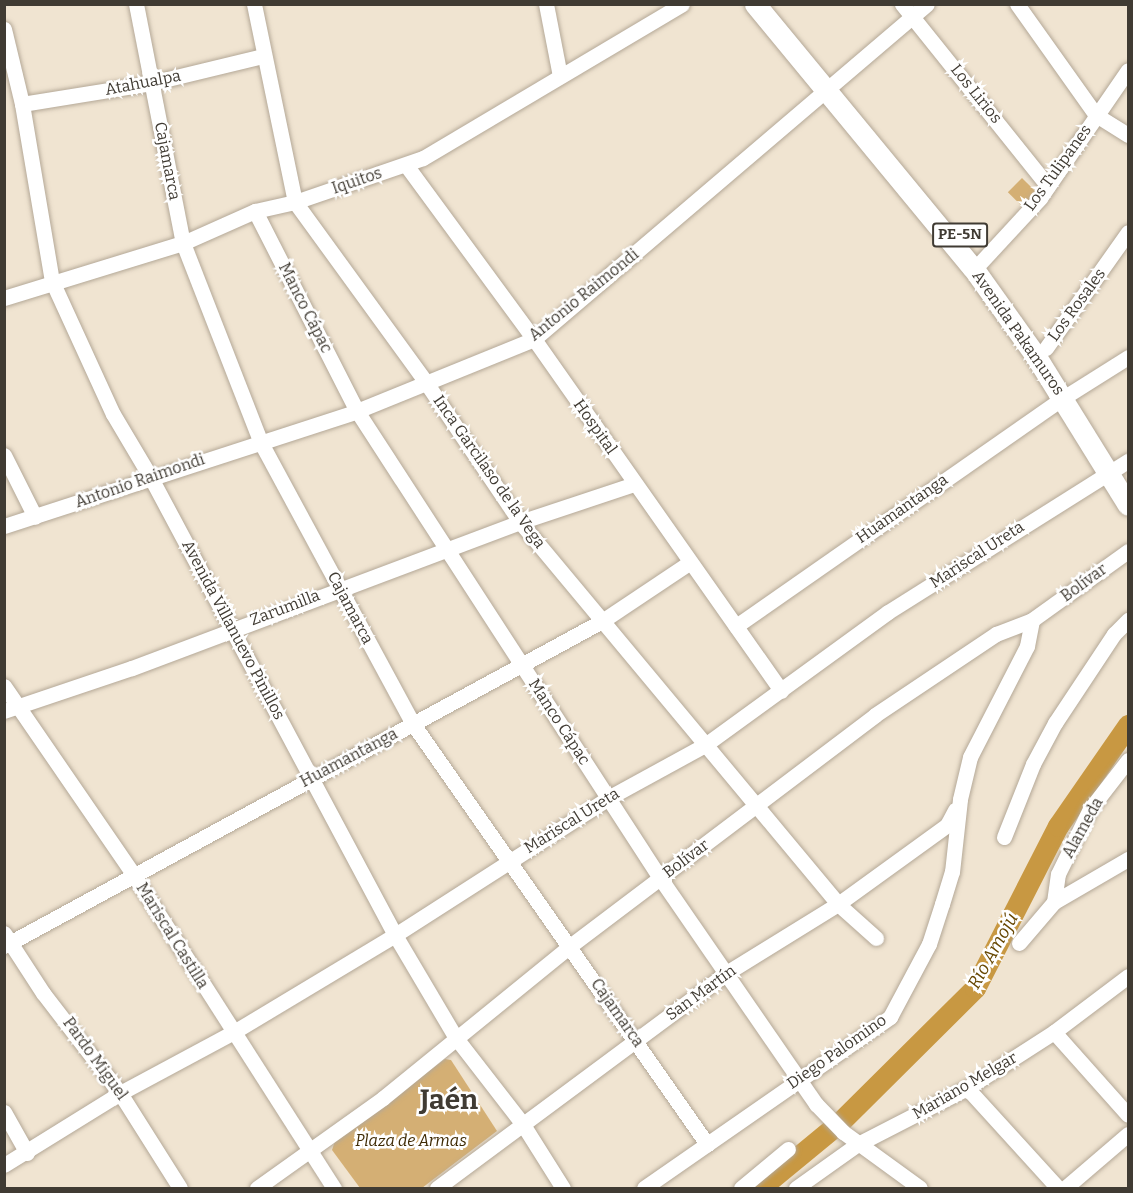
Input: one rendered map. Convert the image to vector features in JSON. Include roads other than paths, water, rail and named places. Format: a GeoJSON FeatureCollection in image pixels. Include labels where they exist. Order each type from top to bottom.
{"type":"FeatureCollection","features":[{"type":"Feature","properties":{"kind":"highway","name":"Avenida Pakamuros"},"geometry":{"type":"LineString","coordinates":[[755,4],[832,86],[981,262],[1046,348],[1069,394]]}},
{"type":"Feature","properties":{"kind":"highway","name":"Avenida Pakamuros"},"geometry":{"type":"LineString","coordinates":[[771,4],[1069,394],[1121,470],[1128,505]]}},
{"type":"Feature","properties":{"kind":"street","name":"Cajamarca"},"geometry":{"type":"LineString","coordinates":[[136,4],[183,243],[260,441],[413,724],[707,1144]]}},
{"type":"Feature","properties":{"kind":"street","name":"Inca Garcilaso de la Vega"},"geometry":{"type":"LineString","coordinates":[[254,4],[295,202],[427,384],[520,522],[705,745],[759,805],[838,904],[876,938]]}},
{"type":"Feature","properties":{"kind":"street"},"geometry":{"type":"LineString","coordinates":[[546,4],[560,76]]}},
{"type":"Feature","properties":{"kind":"street","name":"Iquitos"},"geometry":{"type":"LineString","coordinates":[[4,298],[52,281],[183,243],[255,211],[295,202],[406,165],[682,4]]}},
{"type":"Feature","properties":{"kind":"street","name":"Antonio Raimondi"},"geometry":{"type":"LineString","coordinates":[[4,526],[357,411],[534,339],[832,86],[907,10],[927,4]]}},
{"type":"Feature","properties":{"kind":"street"},"geometry":{"type":"LineString","coordinates":[[1017,4],[1096,115],[1128,135]]}},
{"type":"Feature","properties":{"kind":"street","name":"Los Lirios"},"geometry":{"type":"LineString","coordinates":[[907,10],[1047,185]]}},
{"type":"Feature","properties":{"kind":"street","name":"Avenida Villanuevo Pinillos"},"geometry":{"type":"LineString","coordinates":[[4,29],[22,101],[52,281],[113,414],[151,478],[395,935],[456,1038],[522,1123],[563,1188]]}},
{"type":"Feature","properties":{"kind":"street","name":"Atahualpa"},"geometry":{"type":"LineString","coordinates":[[4,96],[22,101],[151,83],[263,56]]}},
{"type":"Feature","properties":{"kind":"street","name":"Los Tulipanes"},"geometry":{"type":"LineString","coordinates":[[981,262],[1047,185],[1128,70]]}},
{"type":"Feature","properties":{"kind":"street","name":"Hospital"},"geometry":{"type":"LineString","coordinates":[[406,165],[534,339],[781,691]]}},
{"type":"Feature","properties":{"kind":"street","name":"Manco Cápac"},"geometry":{"type":"LineString","coordinates":[[255,211],[357,411],[445,551],[523,665],[660,878],[728,972],[797,1079],[816,1104],[843,1132],[888,1162],[920,1188]]}},
{"type":"Feature","properties":{"kind":"street","name":"Los Rosales"},"geometry":{"type":"LineString","coordinates":[[1046,348],[1128,232]]}},
{"type":"Feature","properties":{"kind":"street","name":"Huamantanga"},"geometry":{"type":"LineString","coordinates":[[736,626],[1069,394],[1128,357]]}},
{"type":"Feature","properties":{"kind":"street"},"geometry":{"type":"LineString","coordinates":[[4,455],[35,517]]}},
{"type":"Feature","properties":{"kind":"street","name":"Mariscal Ureta"},"geometry":{"type":"LineString","coordinates":[[4,1165],[27,1153],[120,1093],[232,1033],[395,935],[608,798],[705,745],[888,612],[1121,470]]}},
{"type":"Feature","properties":{"kind":"street","name":"Zarumilla"},"geometry":{"type":"LineString","coordinates":[[11,709],[339,587],[634,484]]}},
{"type":"Feature","properties":{"kind":"street","name":"Bolívar"},"geometry":{"type":"LineString","coordinates":[[257,1188],[310,1152],[570,946],[908,692],[996,634],[1032,620],[1128,550]]}},
{"type":"Feature","properties":{"kind":"street","name":"Huamantanga"},"geometry":{"type":"LineString","coordinates":[[7,941],[523,665],[602,621],[690,563]]}},
{"type":"Feature","properties":{"kind":"street","name":"Diego Palomino"},"geometry":{"type":"LineString","coordinates":[[644,1188],[797,1079],[894,1023],[929,944],[952,872],[960,799],[970,757],[1027,646],[1032,620]]}},
{"type":"Feature","properties":{"kind":"street"},"geometry":{"type":"LineString","coordinates":[[1004,837],[1033,764],[1055,723],[1114,634],[1128,620]]}},
{"type":"Feature","properties":{"kind":"street","name":"Mariscal Castilla"},"geometry":{"type":"LineString","coordinates":[[4,686],[11,709],[133,874],[232,1033],[334,1188]]}},
{"type":"Feature","properties":{"kind":"street","name":"Alameda"},"geometry":{"type":"LineString","coordinates":[[1054,902],[1058,874],[1090,809],[1128,760]]}},
{"type":"Feature","properties":{"kind":"street","name":"San Martín"},"geometry":{"type":"LineString","coordinates":[[438,1188],[522,1123],[728,972],[838,904],[947,825],[960,799]]}},
{"type":"Feature","properties":{"kind":"street"},"geometry":{"type":"LineString","coordinates":[[1019,943],[1054,902],[1128,859]]}},
{"type":"Feature","properties":{"kind":"street","name":"Pardo Miguel"},"geometry":{"type":"LineString","coordinates":[[7,941],[43,993],[120,1093],[180,1188]]}},
{"type":"Feature","properties":{"kind":"street","name":"Mariano Melgar"},"geometry":{"type":"LineString","coordinates":[[796,1188],[858,1144],[967,1089],[1054,1032],[1128,976]]}},
{"type":"Feature","properties":{"kind":"street"},"geometry":{"type":"LineString","coordinates":[[1054,1032],[1128,1115]]}},
{"type":"Feature","properties":{"kind":"street"},"geometry":{"type":"LineString","coordinates":[[967,1089],[1058,1188]]}},
{"type":"Feature","properties":{"kind":"street"},"geometry":{"type":"LineString","coordinates":[[4,1112],[27,1153]]}},
{"type":"Feature","properties":{"kind":"street"},"geometry":{"type":"LineString","coordinates":[[1065,1188],[1128,1134]]}},
{"type":"Feature","properties":{"kind":"street"},"geometry":{"type":"LineString","coordinates":[[741,1188],[788,1149]]}},
{"type":"Feature","properties":{"kind":"waterway","name":"Río Amojú"},"geometry":{"type":"LineString","coordinates":[[760,1188],[840,1122],[975,988],[1058,826],[1128,725]]}},
{"type":"Feature","properties":{"kind":"district","name":"Jaén"},"geometry":{"type":"Point","coordinates":[449,1100]}},
{"type":"Feature","properties":{"kind":"park label","name":"Plaza de Armas"},"geometry":{"type":"Point","coordinates":[411,1141]}}]}
